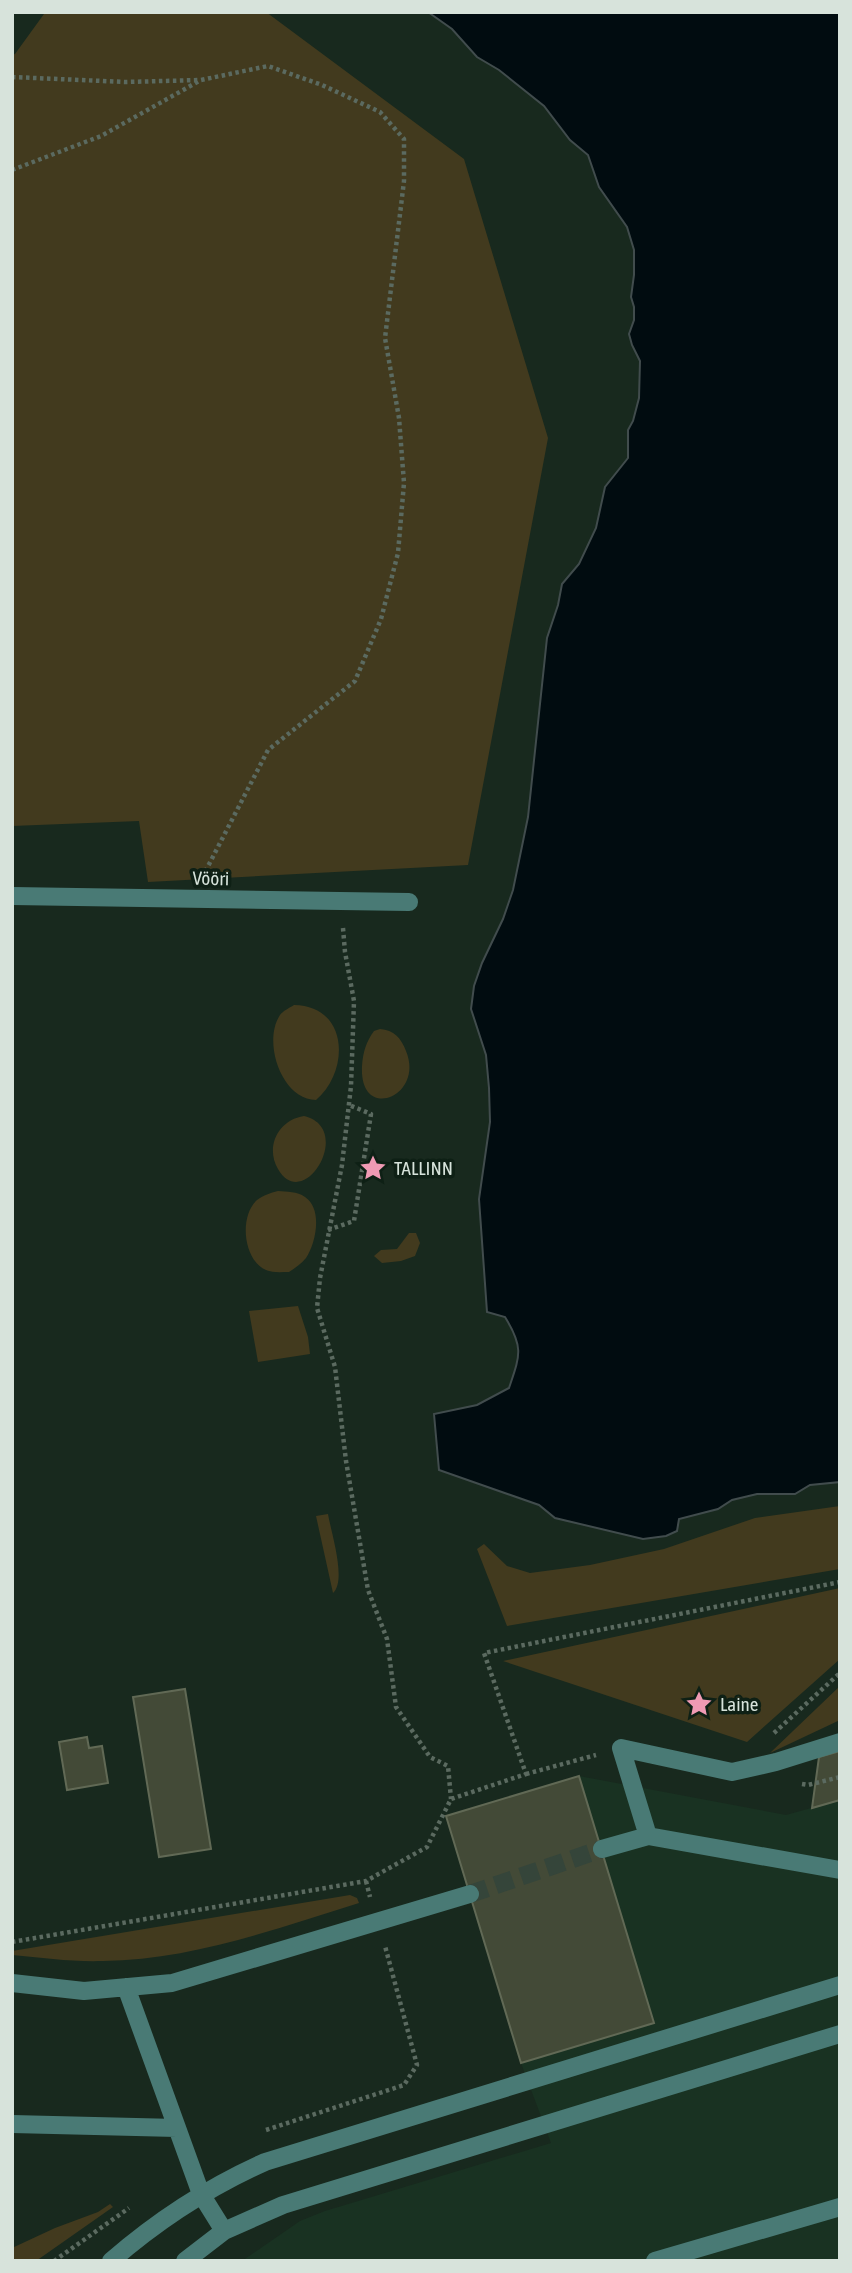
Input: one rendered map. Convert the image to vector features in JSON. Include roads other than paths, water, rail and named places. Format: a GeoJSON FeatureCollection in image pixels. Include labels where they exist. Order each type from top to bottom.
{"type":"FeatureCollection","features":[{"type":"Feature","properties":{"kind":"street","name":"Vööri"},"geometry":{"type":"LineString","coordinates":[[12,896],[409,902]]}},
{"type":"Feature","properties":{"kind":"street"},"geometry":{"type":"LineString","coordinates":[[648,1836],[621,1748],[732,1772],[776,1762],[840,1742]]}},
{"type":"Feature","properties":{"kind":"street"},"geometry":{"type":"LineString","coordinates":[[602,1849],[648,1836],[840,1870]]}},
{"type":"Feature","properties":{"kind":"street"},"geometry":{"type":"LineString","coordinates":[[12,1983],[84,1991],[172,1983],[470,1894]]}},
{"type":"Feature","properties":{"kind":"street"},"geometry":{"type":"LineString","coordinates":[[111,2261],[201,2194],[265,2162],[840,1984]]}},
{"type":"Feature","properties":{"kind":"street"},"geometry":{"type":"LineString","coordinates":[[126,1987],[201,2194],[224,2231]]}},
{"type":"Feature","properties":{"kind":"street"},"geometry":{"type":"LineString","coordinates":[[185,2261],[224,2231],[283,2205],[840,2034]]}},
{"type":"Feature","properties":{"kind":"street"},"geometry":{"type":"LineString","coordinates":[[12,2123],[177,2128]]}},
{"type":"Feature","properties":{"kind":"street"},"geometry":{"type":"LineString","coordinates":[[655,2261],[840,2207]]}},
{"type":"Feature","properties":{"kind":"tunnel"},"geometry":{"type":"LineString","coordinates":[[470,1894],[602,1849]]}},
{"type":"Feature","properties":{"kind":"place","name":"TALLINN"},"geometry":{"type":"Point","coordinates":[373,1168]}},
{"type":"Feature","properties":{"kind":"place","name":"Laine"},"geometry":{"type":"Point","coordinates":[699,1704]}}]}
